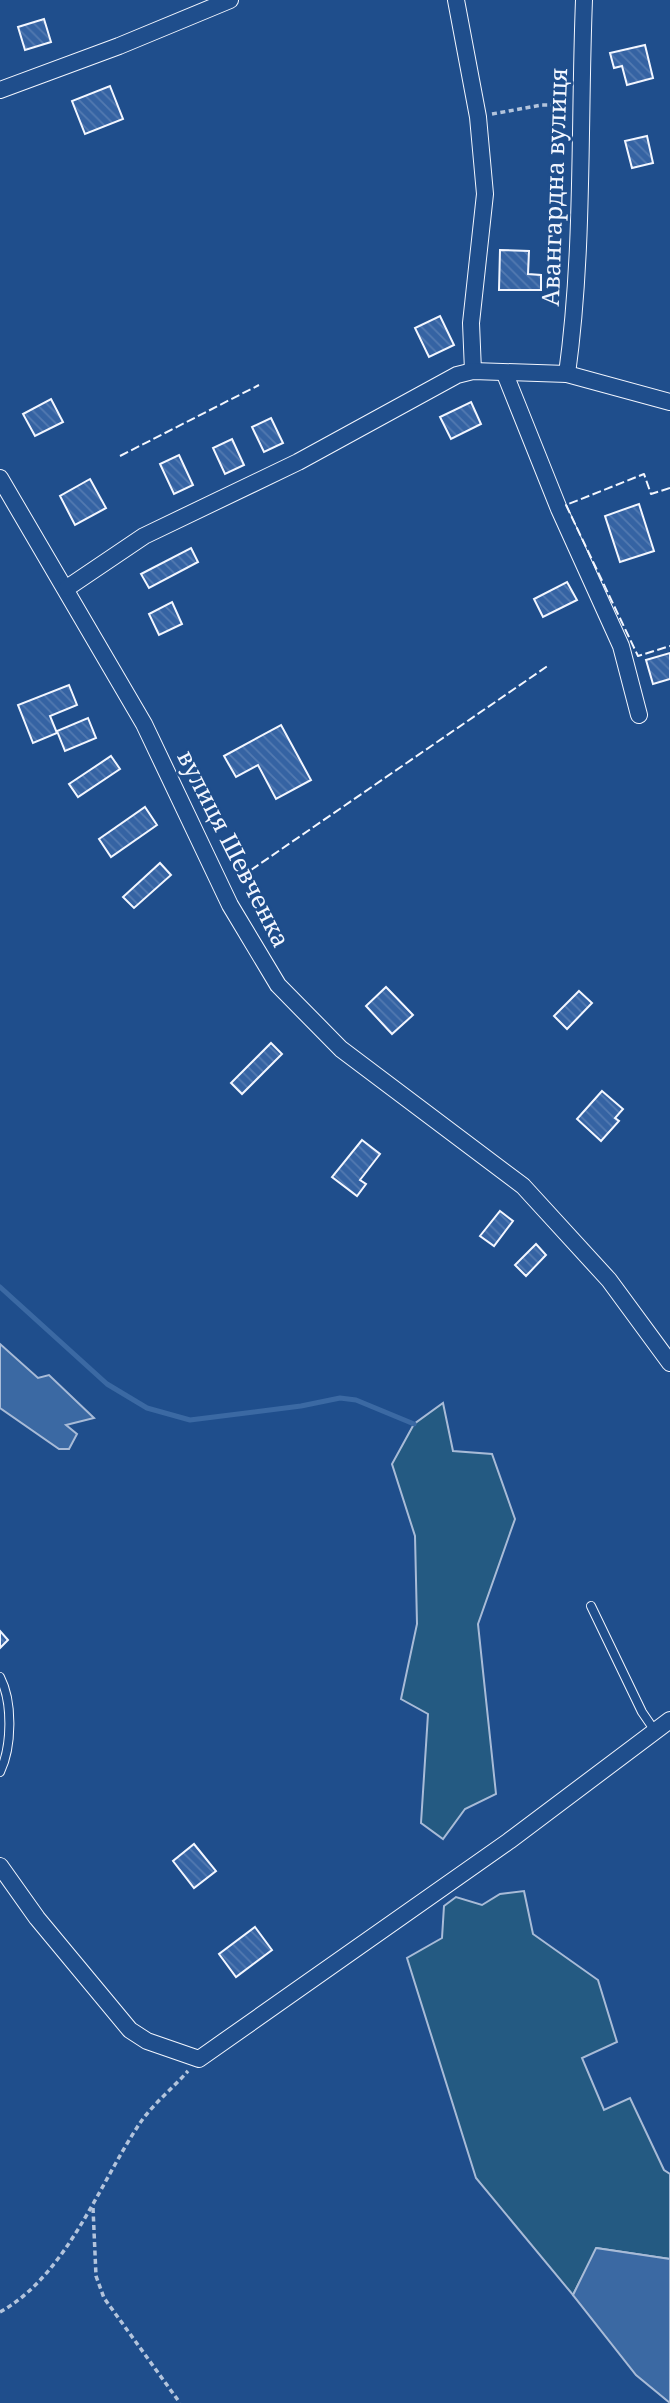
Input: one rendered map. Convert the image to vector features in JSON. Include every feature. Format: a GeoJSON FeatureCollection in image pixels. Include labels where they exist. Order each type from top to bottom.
{"type":"FeatureCollection","features":[{"type":"Feature","properties":{"kind":"street"},"geometry":{"type":"LineString","coordinates":[[0,90],[119,46],[230,0]]}},
{"type":"Feature","properties":{"kind":"street"},"geometry":{"type":"LineString","coordinates":[[456,0],[478,117],[485,194],[471,323],[473,370]]}},
{"type":"Feature","properties":{"kind":"street","name":"Авангардна вулиця"},"geometry":{"type":"LineString","coordinates":[[567,374],[574,325],[582,163],[580,105],[584,0]]}},
{"type":"Feature","properties":{"kind":"street"},"geometry":{"type":"LineString","coordinates":[[66,588],[144,536],[298,462],[442,383],[473,370],[505,374],[567,374],[670,402]]}},
{"type":"Feature","properties":{"kind":"street"},"geometry":{"type":"LineString","coordinates":[[505,374],[559,509],[621,646],[639,715]]}},
{"type":"Feature","properties":{"kind":"street","name":"вулиця Шевченка"},"geometry":{"type":"LineString","coordinates":[[0,478],[144,724],[230,905],[278,985],[341,1049],[523,1186],[609,1280],[670,1363]]}},
{"type":"Feature","properties":{"kind":"street"},"geometry":{"type":"LineString","coordinates":[[0,1866],[37,1918],[130,2030],[147,2041],[199,2059],[509,1841],[670,1720]]}},
{"type":"Feature","properties":{"kind":"lane"},"geometry":{"type":"LineString","coordinates":[[591,1606],[642,1712],[655,1731]]}},
{"type":"Feature","properties":{"kind":"lane"},"geometry":{"type":"LineString","coordinates":[[0,1678],[8,1697],[6,1756],[0,1772]]}},
{"type":"Feature","properties":{"kind":"path"},"geometry":{"type":"LineString","coordinates":[[478,117],[531,106],[580,105]]}},
{"type":"Feature","properties":{"kind":"path"},"geometry":{"type":"LineString","coordinates":[[0,2312],[16,2303],[36,2284],[93,2206],[141,2122],[199,2059]]}},
{"type":"Feature","properties":{"kind":"path"},"geometry":{"type":"LineString","coordinates":[[93,2206],[96,2276],[104,2298],[115,2317],[180,2403]]}},
{"type":"Feature","properties":{"kind":"shaded area"},"geometry":{"type":"Polygon","coordinates":[[[0,1344],[38,1378],[49,1375],[94,1418],[66,1425],[77,1434],[69,1449],[59,1449],[0,1408],[0,1344]]]}},
{"type":"Feature","properties":{"kind":"shaded area"},"geometry":{"type":"Polygon","coordinates":[[[443,1403],[453,1451],[492,1454],[515,1519],[478,1624],[496,1794],[465,1809],[443,1839],[421,1823],[428,1714],[401,1699],[417,1624],[415,1536],[392,1464],[414,1424],[443,1403]]]}},
{"type":"Feature","properties":{"kind":"shaded area"},"geometry":{"type":"Polygon","coordinates":[[[524,1891],[533,1934],[598,1980],[617,2042],[582,2058],[604,2110],[630,2098],[664,2170],[670,2174],[670,2259],[597,2248],[573,2295],[476,2178],[407,1958],[442,1938],[444,1906],[456,1897],[482,1905],[500,1894],[524,1891]]]}},
{"type":"Feature","properties":{"kind":"shaded area"},"geometry":{"type":"Polygon","coordinates":[[[596,2248],[670,2259],[670,2403],[636,2375],[573,2295],[596,2248]]]}},
{"type":"Feature","properties":{"kind":"building"},"geometry":{"type":"Polygon","coordinates":[[[44,19],[51,42],[25,50],[18,27],[44,19]]]}},
{"type":"Feature","properties":{"kind":"building"},"geometry":{"type":"Polygon","coordinates":[[[645,45],[653,78],[627,85],[622,66],[614,68],[610,53],[645,45]]]}},
{"type":"Feature","properties":{"kind":"building"},"geometry":{"type":"Polygon","coordinates":[[[110,86],[123,119],[85,134],[72,101],[110,86]]]}},
{"type":"Feature","properties":{"kind":"building"},"geometry":{"type":"Polygon","coordinates":[[[647,136],[653,163],[632,168],[625,141],[647,136]]]}},
{"type":"Feature","properties":{"kind":"building"},"geometry":{"type":"Polygon","coordinates":[[[500,250],[529,251],[528,274],[541,275],[541,290],[499,290],[500,250]]]}},
{"type":"Feature","properties":{"kind":"building"},"geometry":{"type":"Polygon","coordinates":[[[440,316],[454,345],[429,357],[415,328],[440,316]]]}},
{"type":"Feature","properties":{"kind":"building"},"geometry":{"type":"Polygon","coordinates":[[[51,399],[63,422],[35,436],[23,414],[51,399]]]}},
{"type":"Feature","properties":{"kind":"building"},"geometry":{"type":"Polygon","coordinates":[[[471,402],[481,424],[451,439],[440,417],[471,402]]]}},
{"type":"Feature","properties":{"kind":"building"},"geometry":{"type":"Polygon","coordinates":[[[271,418],[283,443],[264,452],[252,427],[271,418]]]}},
{"type":"Feature","properties":{"kind":"building"},"geometry":{"type":"Polygon","coordinates":[[[232,439],[244,465],[225,474],[213,448],[232,439]]]}},
{"type":"Feature","properties":{"kind":"building"},"geometry":{"type":"Polygon","coordinates":[[[179,455],[193,485],[174,494],[160,464],[179,455]]]}},
{"type":"Feature","properties":{"kind":"building"},"geometry":{"type":"Polygon","coordinates":[[[90,479],[106,508],[75,525],[60,496],[90,479]]]}},
{"type":"Feature","properties":{"kind":"building"},"geometry":{"type":"Polygon","coordinates":[[[639,504],[654,551],[620,562],[605,516],[639,504]]]}},
{"type":"Feature","properties":{"kind":"building"},"geometry":{"type":"Polygon","coordinates":[[[191,548],[198,562],[149,588],[141,574],[191,548]]]}},
{"type":"Feature","properties":{"kind":"building"},"geometry":{"type":"Polygon","coordinates":[[[567,582],[577,600],[543,617],[534,599],[567,582]]]}},
{"type":"Feature","properties":{"kind":"building"},"geometry":{"type":"Polygon","coordinates":[[[172,602],[182,624],[159,635],[149,614],[172,602]]]}},
{"type":"Feature","properties":{"kind":"building"},"geometry":{"type":"Polygon","coordinates":[[[670,653],[670,679],[653,684],[646,660],[670,653]]]}},
{"type":"Feature","properties":{"kind":"building"},"geometry":{"type":"Polygon","coordinates":[[[69,685],[77,705],[50,716],[57,733],[33,743],[18,705],[69,685]]]}},
{"type":"Feature","properties":{"kind":"building"},"geometry":{"type":"Polygon","coordinates":[[[88,718],[96,738],[65,751],[57,731],[88,718]]]}},
{"type":"Feature","properties":{"kind":"building"},"geometry":{"type":"Polygon","coordinates":[[[281,725],[311,780],[276,799],[258,765],[236,777],[224,756],[281,725]]]}},
{"type":"Feature","properties":{"kind":"building"},"geometry":{"type":"Polygon","coordinates":[[[111,756],[120,769],[78,797],[69,784],[111,756]]]}},
{"type":"Feature","properties":{"kind":"building"},"geometry":{"type":"Polygon","coordinates":[[[145,807],[157,825],[111,857],[99,839],[145,807]]]}},
{"type":"Feature","properties":{"kind":"building"},"geometry":{"type":"Polygon","coordinates":[[[160,863],[171,875],[134,908],[123,897],[160,863]]]}},
{"type":"Feature","properties":{"kind":"building"},"geometry":{"type":"Polygon","coordinates":[[[386,987],[413,1015],[392,1034],[366,1006],[386,987]]]}},
{"type":"Feature","properties":{"kind":"building"},"geometry":{"type":"Polygon","coordinates":[[[579,991],[592,1003],[567,1029],[554,1016],[579,991]]]}},
{"type":"Feature","properties":{"kind":"building"},"geometry":{"type":"Polygon","coordinates":[[[271,1043],[282,1054],[242,1094],[231,1083],[271,1043]]]}},
{"type":"Feature","properties":{"kind":"building"},"geometry":{"type":"Polygon","coordinates":[[[602,1091],[623,1109],[615,1118],[619,1121],[601,1141],[577,1119],[602,1091]]]}},
{"type":"Feature","properties":{"kind":"building"},"geometry":{"type":"Polygon","coordinates":[[[362,1140],[380,1154],[360,1180],[366,1184],[357,1196],[332,1177],[362,1140]]]}},
{"type":"Feature","properties":{"kind":"building"},"geometry":{"type":"Polygon","coordinates":[[[500,1211],[513,1221],[494,1246],[480,1236],[500,1211]]]}},
{"type":"Feature","properties":{"kind":"building"},"geometry":{"type":"Polygon","coordinates":[[[536,1244],[546,1255],[526,1276],[515,1265],[536,1244]]]}},
{"type":"Feature","properties":{"kind":"building"},"geometry":{"type":"Polygon","coordinates":[[[0,1631],[8,1640],[0,1648],[0,1631]]]}},
{"type":"Feature","properties":{"kind":"building"},"geometry":{"type":"Polygon","coordinates":[[[194,1844],[216,1871],[194,1888],[173,1861],[194,1844]]]}},
{"type":"Feature","properties":{"kind":"building"},"geometry":{"type":"Polygon","coordinates":[[[255,1927],[272,1950],[236,1977],[219,1954],[255,1927]]]}},
{"type":"Feature","properties":{"kind":"waterway"},"geometry":{"type":"LineString","coordinates":[[0,1287],[107,1384],[147,1408],[190,1420],[301,1406],[340,1398],[356,1400],[414,1424]]}},
{"type":"Feature","properties":{"kind":"fence"},"geometry":{"type":"LineString","coordinates":[[120,456],[259,385]]}},
{"type":"Feature","properties":{"kind":"fence"},"geometry":{"type":"LineString","coordinates":[[670,488],[651,494],[644,474],[566,505],[638,656],[670,646]]}},
{"type":"Feature","properties":{"kind":"fence"},"geometry":{"type":"LineString","coordinates":[[251,870],[549,665]]}}]}
